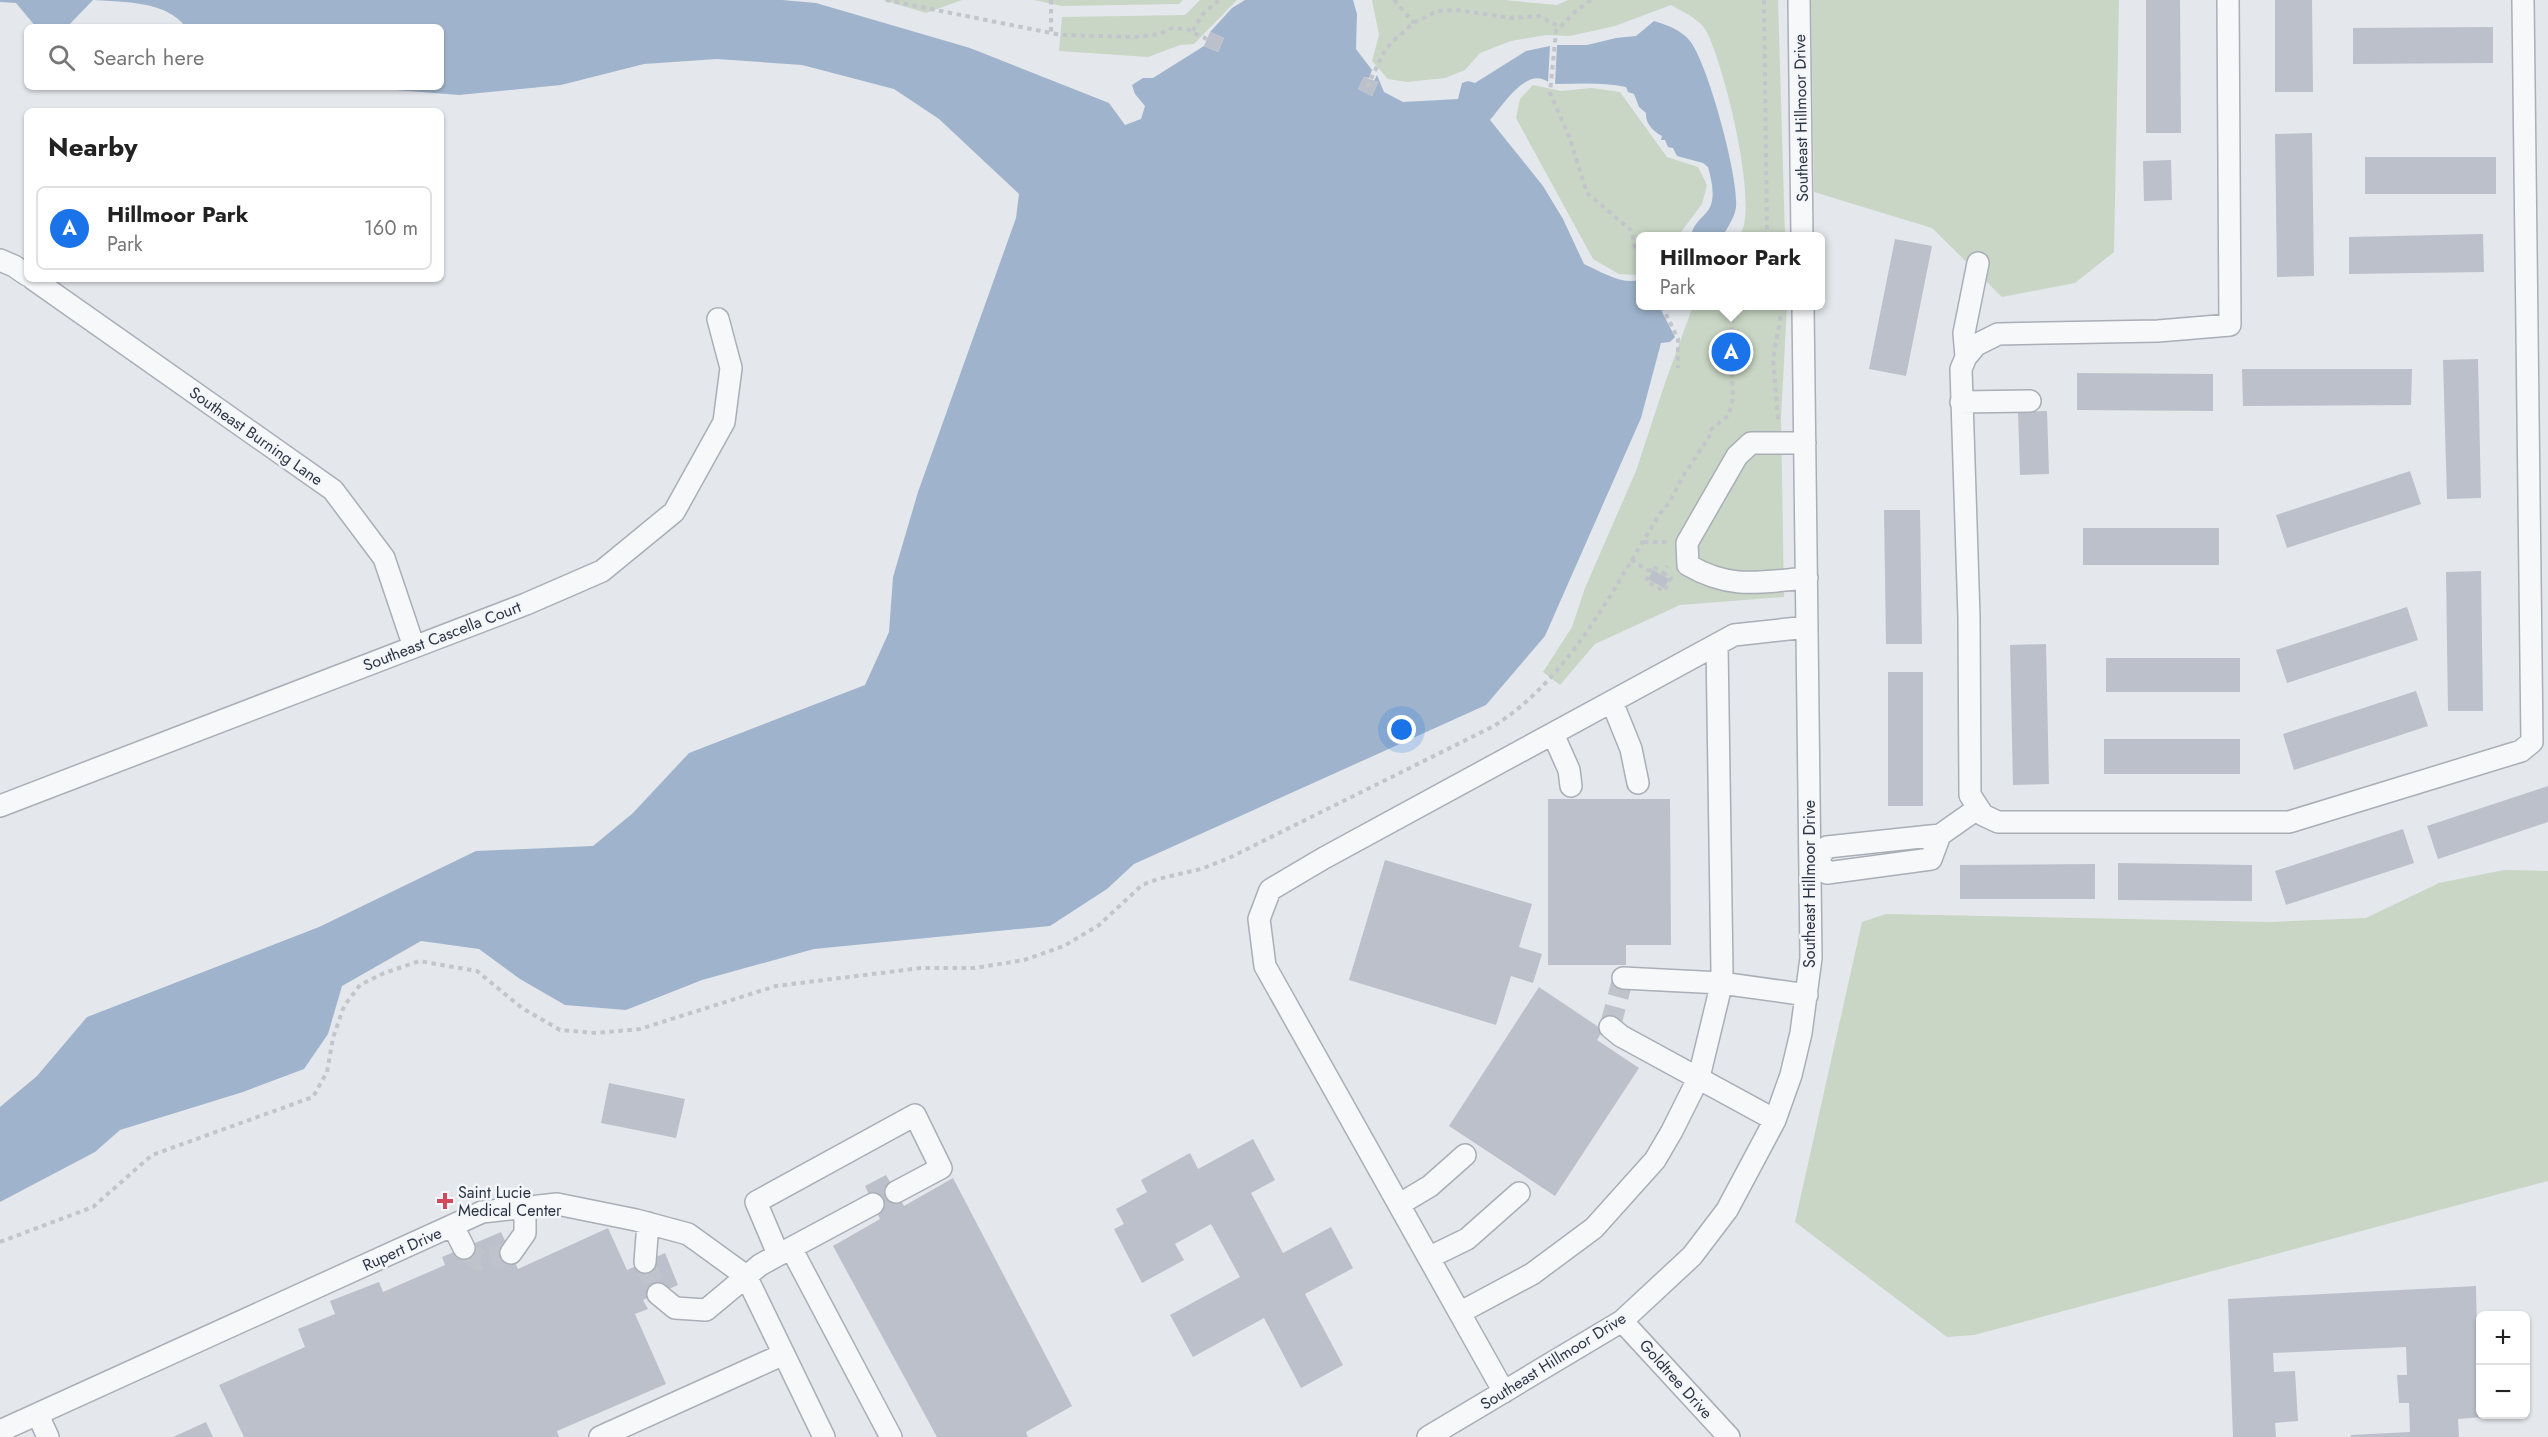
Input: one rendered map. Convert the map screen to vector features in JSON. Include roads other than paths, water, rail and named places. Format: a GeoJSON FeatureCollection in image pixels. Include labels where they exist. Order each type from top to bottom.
{"type":"FeatureCollection","features":[{"type":"Feature","properties":{"kind":"street","name":"Southeast Hillmoor Drive"},"geometry":{"type":"LineString","coordinates":[[1799,0],[1802,232]]}},
{"type":"Feature","properties":{"kind":"street"},"geometry":{"type":"LineString","coordinates":[[2228,0],[2230,326],[2158,331],[1998,334],[1976,345],[1966,357],[1961,369],[1969,617],[1970,795],[1977,809],[1991,820],[2008,824],[2289,822],[2521,752],[2532,742],[2523,0]]}},
{"type":"Feature","properties":{"kind":"street"},"geometry":{"type":"LineString","coordinates":[[0,260],[24,273]]}},
{"type":"Feature","properties":{"kind":"street"},"geometry":{"type":"LineString","coordinates":[[1966,357],[1964,333],[1978,263]]}},
{"type":"Feature","properties":{"kind":"street","name":"Southeast Burning Lane"},"geometry":{"type":"LineString","coordinates":[[37,282],[333,490],[384,558],[414,646]]}},
{"type":"Feature","properties":{"kind":"street","name":"Southeast Hillmoor Drive"},"geometry":{"type":"LineString","coordinates":[[1428,1437],[1622,1321],[1692,1256],[1727,1210],[1755,1162],[1775,1120],[1791,1075],[1807,994],[1811,958],[1814,861],[1803,310]]}},
{"type":"Feature","properties":{"kind":"street","name":"Southeast Cascella Court"},"geometry":{"type":"LineString","coordinates":[[0,806],[526,604],[602,571],[674,512],[724,422],[731,368],[718,319]]}},
{"type":"Feature","properties":{"kind":"street"},"geometry":{"type":"LineString","coordinates":[[1961,402],[2030,401]]}},
{"type":"Feature","properties":{"kind":"street"},"geometry":{"type":"LineString","coordinates":[[1805,443],[1751,443],[1737,456],[1687,543],[1688,565],[1708,576],[1729,582],[1750,583],[1807,578]]}},
{"type":"Feature","properties":{"kind":"street"},"geometry":{"type":"LineString","coordinates":[[1504,1392],[1265,966],[1259,919],[1270,890],[1324,858],[1734,635],[1808,627]]}},
{"type":"Feature","properties":{"kind":"street"},"geometry":{"type":"LineString","coordinates":[[1461,1312],[1532,1274],[1594,1228],[1655,1160],[1699,1077],[1721,982],[1717,645]]}},
{"type":"Feature","properties":{"kind":"street"},"geometry":{"type":"LineString","coordinates":[[1612,702],[1631,749],[1638,783]]}},
{"type":"Feature","properties":{"kind":"street"},"geometry":{"type":"LineString","coordinates":[[1553,734],[1569,770],[1571,786]]}},
{"type":"Feature","properties":{"kind":"street"},"geometry":{"type":"LineString","coordinates":[[1814,861],[1827,847],[1940,836],[1977,809]]}},
{"type":"Feature","properties":{"kind":"street"},"geometry":{"type":"LineString","coordinates":[[1623,978],[1721,982],[1807,994]]}},
{"type":"Feature","properties":{"kind":"street"},"geometry":{"type":"LineString","coordinates":[[1610,1027],[1621,1036],[1775,1120]]}},
{"type":"Feature","properties":{"kind":"street"},"geometry":{"type":"LineString","coordinates":[[891,1437],[756,1202],[915,1115],[942,1168],[896,1192]]}},
{"type":"Feature","properties":{"kind":"street"},"geometry":{"type":"LineString","coordinates":[[1400,1204],[1430,1186],[1465,1155]]}},
{"type":"Feature","properties":{"kind":"street"},"geometry":{"type":"LineString","coordinates":[[1430,1257],[1467,1239],[1519,1193]]}},
{"type":"Feature","properties":{"kind":"street","name":"Rupert Drive"},"geometry":{"type":"LineString","coordinates":[[0,1431],[482,1212],[557,1204],[688,1234],[746,1276],[824,1437]]}},
{"type":"Feature","properties":{"kind":"street"},"geometry":{"type":"LineString","coordinates":[[658,1294],[675,1308],[705,1310],[746,1276],[784,1251],[873,1204]]}},
{"type":"Feature","properties":{"kind":"street"},"geometry":{"type":"LineString","coordinates":[[510,1253],[525,1233],[525,1208]]}},
{"type":"Feature","properties":{"kind":"street"},"geometry":{"type":"LineString","coordinates":[[645,1262],[648,1223]]}},
{"type":"Feature","properties":{"kind":"street"},"geometry":{"type":"LineString","coordinates":[[453,1226],[464,1248]]}},
{"type":"Feature","properties":{"kind":"street","name":"Goldtree Drive"},"geometry":{"type":"LineString","coordinates":[[1622,1321],[1729,1437]]}},
{"type":"Feature","properties":{"kind":"street"},"geometry":{"type":"LineString","coordinates":[[600,1437],[784,1354]]}},
{"type":"Feature","properties":{"kind":"street"},"geometry":{"type":"LineString","coordinates":[[38,1415],[48,1437]]}},
{"type":"Feature","properties":{"kind":"water"},"geometry":{"type":"Polygon","coordinates":[[[0,0],[93,0],[70,24],[34,24],[16,3],[0,2],[0,0]]]}},
{"type":"Feature","properties":{"kind":"water"},"geometry":{"type":"Polygon","coordinates":[[[93,0],[782,0],[816,3],[970,48],[1109,103],[1125,125],[1141,119],[1145,106],[1135,94],[1132,85],[1143,78],[1153,78],[1204,46],[1218,52],[1224,38],[1210,32],[1232,8],[1245,0],[1353,0],[1357,14],[1356,49],[1372,70],[1369,78],[1364,77],[1358,89],[1372,96],[1378,82],[1374,81],[1377,75],[1384,92],[1403,102],[1458,99],[1462,83],[1468,81],[1475,83],[1526,51],[1550,46],[1548,82],[1540,78],[1524,83],[1516,89],[1490,120],[1543,186],[1563,219],[1584,264],[1619,279],[1636,281],[1636,310],[1661,310],[1675,337],[1670,342],[1661,343],[1641,418],[1545,636],[1486,705],[1134,864],[1107,889],[1050,926],[814,949],[702,980],[626,1010],[565,1005],[520,979],[479,949],[421,941],[342,986],[328,1034],[304,1069],[243,1092],[120,1130],[95,1152],[0,1202],[0,1107],[37,1076],[87,1017],[319,927],[476,851],[593,846],[633,813],[689,753],[865,685],[889,632],[893,577],[918,492],[1016,218],[1019,194],[939,119],[894,89],[802,65],[717,59],[644,64],[561,85],[459,95],[396,90],[444,90],[444,24],[183,24],[167,12],[144,4],[93,0]]]}},
{"type":"Feature","properties":{"kind":"water"},"geometry":{"type":"Polygon","coordinates":[[[1654,21],[1678,30],[1690,41],[1697,54],[1721,122],[1733,172],[1736,207],[1725,232],[1693,232],[1712,203],[1712,185],[1708,167],[1703,163],[1677,156],[1673,148],[1668,147],[1665,140],[1661,140],[1662,136],[1650,126],[1646,113],[1639,107],[1634,94],[1628,92],[1626,87],[1555,84],[1557,45],[1587,45],[1636,36],[1654,21]]]}},
{"type":"Feature","properties":{"kind":"tunnel"},"geometry":{"type":"LineString","coordinates":[[1610,1027],[1623,978]]}},
{"type":"Feature","properties":{"kind":"tunnel"},"geometry":{"type":"LineString","coordinates":[[464,1248],[479,1260],[511,1253]]}},
{"type":"Feature","properties":{"kind":"tunnel"},"geometry":{"type":"LineString","coordinates":[[645,1262],[658,1294]]}},
{"type":"Feature","properties":{"kind":"place","name":"Hillmoor Park"},"geometry":{"type":"Point","coordinates":[1731,352]}},
{"type":"Feature","properties":{"kind":"place","name":"Saint Lucie Medical Center"},"geometry":{"type":"Point","coordinates":[445,1201]}}]}
